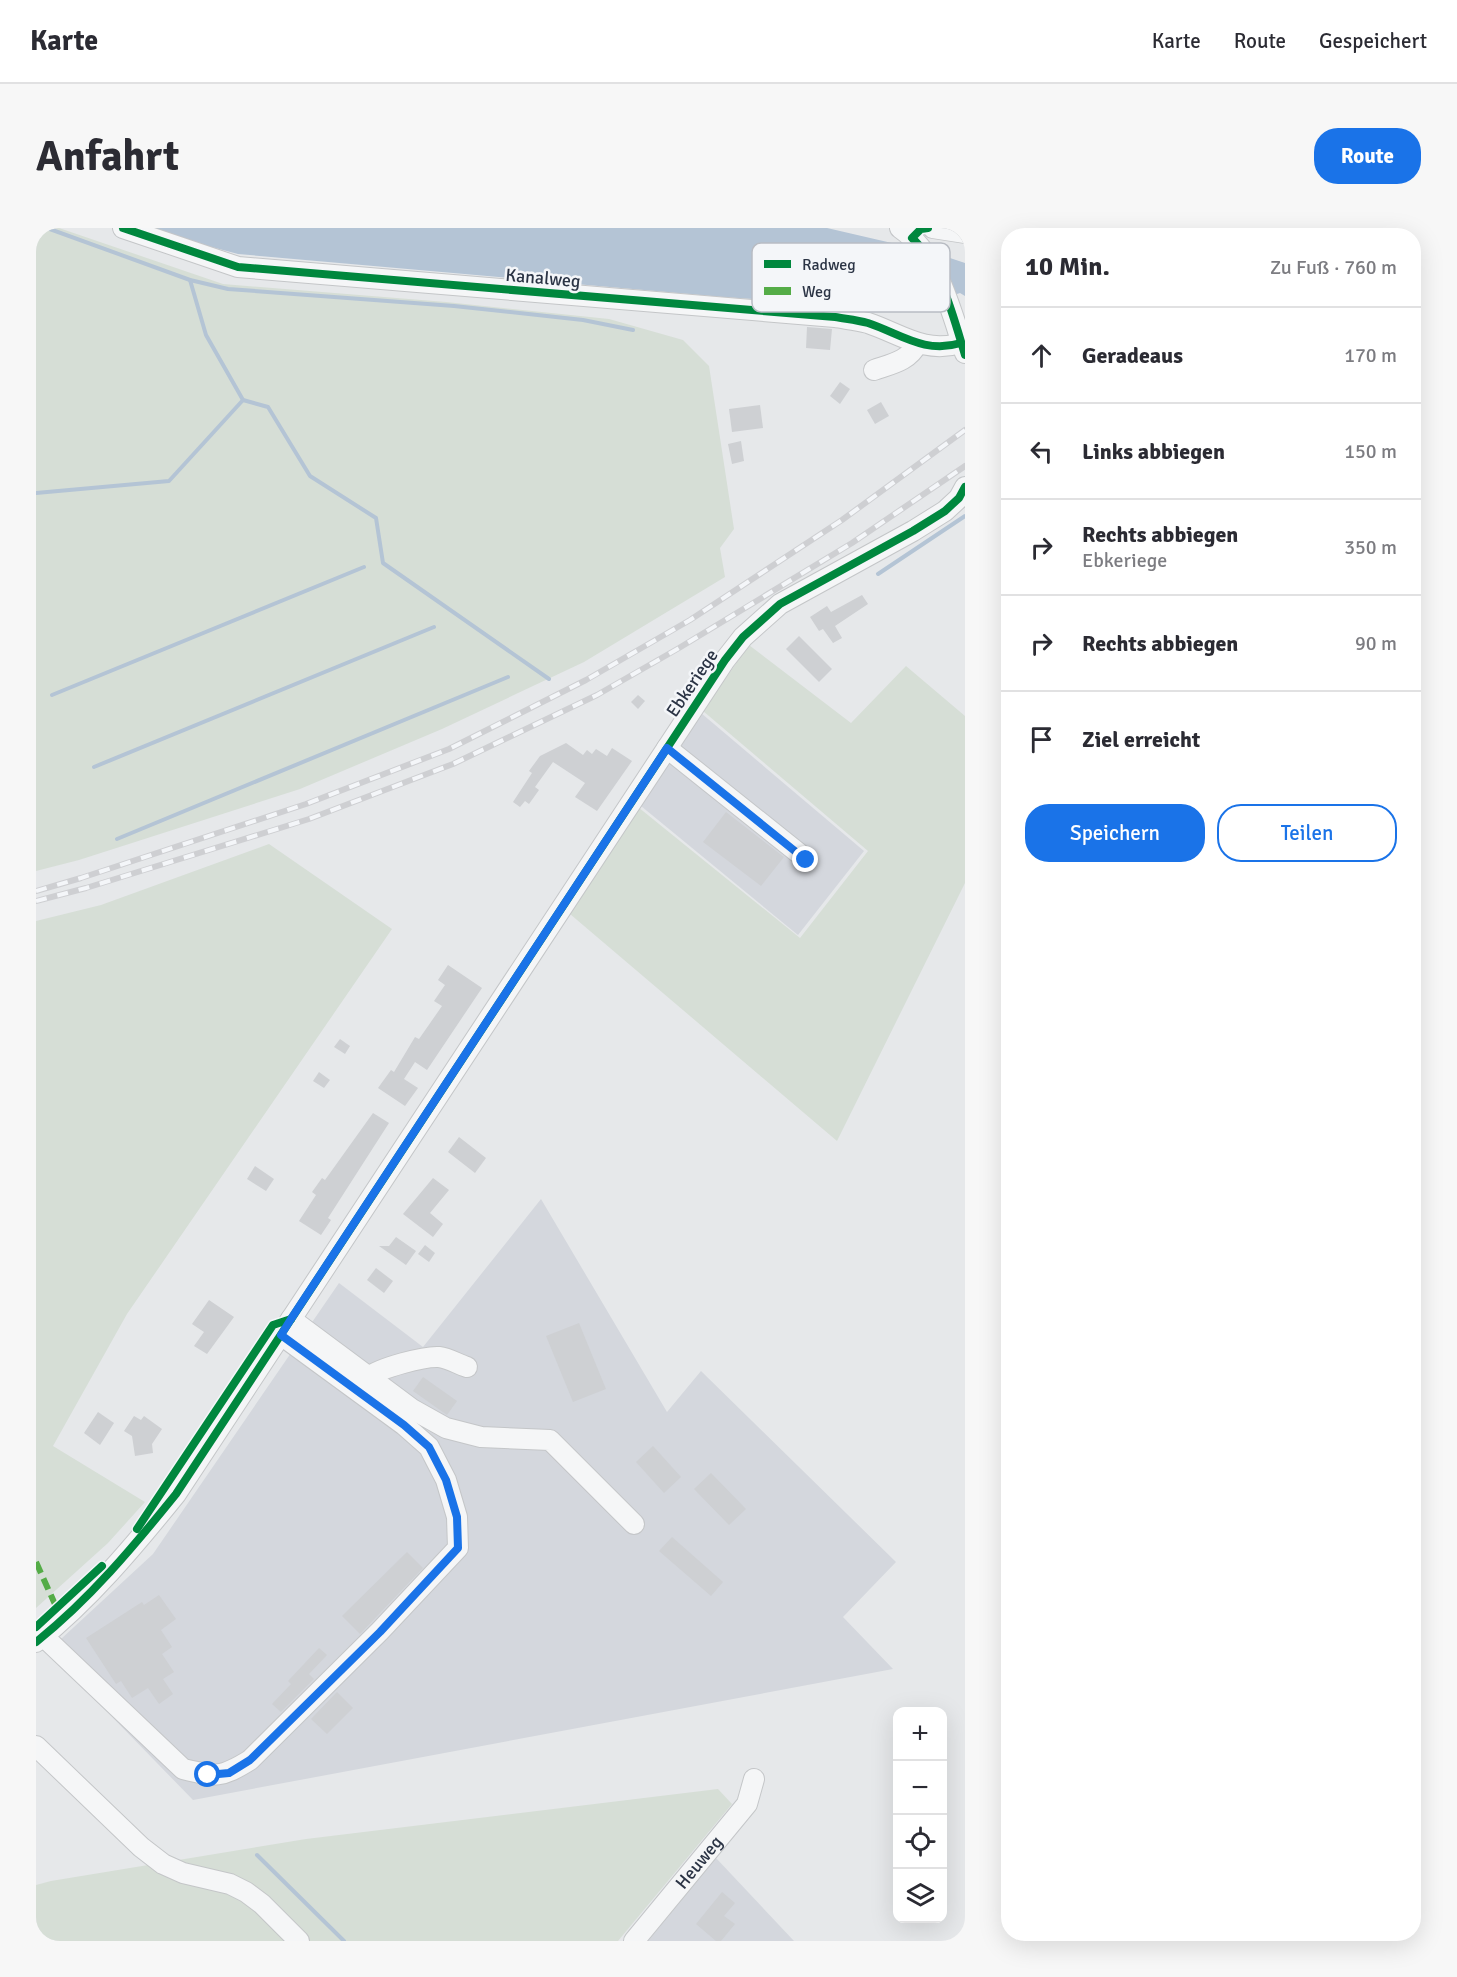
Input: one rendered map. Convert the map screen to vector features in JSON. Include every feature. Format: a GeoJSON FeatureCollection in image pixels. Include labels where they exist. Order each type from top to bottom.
{"type":"FeatureCollection","features":[{"type":"Feature","properties":{"kind":"street","name":"Kanalweg"},"geometry":{"type":"LineString","coordinates":[[123,228],[238,267],[752,310]]}},
{"type":"Feature","properties":{"kind":"street"},"geometry":{"type":"LineString","coordinates":[[918,230],[965,233]]}},
{"type":"Feature","properties":{"kind":"street"},"geometry":{"type":"LineString","coordinates":[[950,309],[963,349]]}},
{"type":"Feature","properties":{"kind":"street","name":"Kanalweg"},"geometry":{"type":"LineString","coordinates":[[775,312],[835,317],[867,323],[916,344],[963,349]]}},
{"type":"Feature","properties":{"kind":"street"},"geometry":{"type":"LineString","coordinates":[[874,370],[904,359],[913,351],[916,344]]}},
{"type":"Feature","properties":{"kind":"street","name":"Ebkeriege"},"geometry":{"type":"LineString","coordinates":[[40,1639],[140,1539],[176,1494],[725,660],[743,637],[759,620],[780,604],[945,511],[959,498],[965,488]]}},
{"type":"Feature","properties":{"kind":"street"},"geometry":{"type":"LineString","coordinates":[[667,748],[806,860]]}},
{"type":"Feature","properties":{"kind":"street"},"geometry":{"type":"LineString","coordinates":[[286,1327],[369,1377],[412,1409],[446,1428],[482,1437],[550,1440],[634,1524]]}},
{"type":"Feature","properties":{"kind":"street"},"geometry":{"type":"LineString","coordinates":[[40,1639],[183,1769],[208,1775],[229,1773],[250,1760],[380,1632],[458,1548],[457,1517],[446,1480],[429,1447],[286,1327]]}},
{"type":"Feature","properties":{"kind":"street"},"geometry":{"type":"LineString","coordinates":[[369,1377],[375,1372],[407,1362],[439,1357],[467,1367]]}},
{"type":"Feature","properties":{"kind":"street"},"geometry":{"type":"LineString","coordinates":[[36,1746],[141,1847],[163,1864],[183,1873],[230,1884],[246,1892],[262,1904],[299,1941]]}},
{"type":"Feature","properties":{"kind":"street","name":"Heuweg"},"geometry":{"type":"LineString","coordinates":[[634,1941],[747,1804],[754,1779]]}},
{"type":"Feature","properties":{"kind":"shaded area"},"geometry":{"type":"Polygon","coordinates":[[[36,228],[59,228],[223,284],[446,302],[609,319],[683,340],[709,366],[734,529],[720,548],[725,577],[584,662],[442,729],[300,789],[79,860],[36,871],[36,228]]]}},
{"type":"Feature","properties":{"kind":"shaded area"},"geometry":{"type":"Polygon","coordinates":[[[749,645],[851,723],[906,666],[965,716],[965,883],[837,1141],[570,914],[638,807],[800,938],[868,851],[703,711],[749,645]]]}},
{"type":"Feature","properties":{"kind":"shaded area"},"geometry":{"type":"Polygon","coordinates":[[[701,713],[864,851],[798,935],[641,806],[701,713]]]}},
{"type":"Feature","properties":{"kind":"shaded area"},"geometry":{"type":"Polygon","coordinates":[[[269,844],[392,929],[127,1314],[53,1446],[145,1502],[108,1543],[36,1608],[36,921],[101,905],[269,844]]]}},
{"type":"Feature","properties":{"kind":"shaded area"},"geometry":{"type":"Polygon","coordinates":[[[541,1199],[667,1412],[701,1371],[896,1562],[843,1617],[893,1669],[193,1800],[48,1651],[153,1554],[339,1283],[423,1347],[541,1199]]]}},
{"type":"Feature","properties":{"kind":"shaded area"},"geometry":{"type":"Polygon","coordinates":[[[718,1789],[732,1804],[618,1941],[36,1941],[36,1885],[51,1881],[306,1839],[718,1789]]]}},
{"type":"Feature","properties":{"kind":"shaded area"},"geometry":{"type":"Polygon","coordinates":[[[716,1858],[794,1941],[648,1941],[716,1858]]]}},
{"type":"Feature","properties":{"kind":"water"},"geometry":{"type":"Polygon","coordinates":[[[154,228],[827,228],[892,243],[752,243],[752,299],[238,254],[193,242],[154,228]]]}},
{"type":"Feature","properties":{"kind":"water"},"geometry":{"type":"Polygon","coordinates":[[[950,258],[965,263],[965,296],[960,293],[950,296],[950,258]]]}},
{"type":"Feature","properties":{"kind":"building"},"geometry":{"type":"Polygon","coordinates":[[[807,327],[832,329],[830,350],[806,348],[807,327]]]}},
{"type":"Feature","properties":{"kind":"building"},"geometry":{"type":"Polygon","coordinates":[[[840,382],[850,389],[840,404],[830,396],[840,382]]]}},
{"type":"Feature","properties":{"kind":"building"},"geometry":{"type":"Polygon","coordinates":[[[881,402],[889,416],[875,424],[867,410],[881,402]]]}},
{"type":"Feature","properties":{"kind":"building"},"geometry":{"type":"Polygon","coordinates":[[[760,405],[763,428],[732,432],[729,409],[760,405]]]}},
{"type":"Feature","properties":{"kind":"building"},"geometry":{"type":"Polygon","coordinates":[[[741,441],[744,461],[732,464],[728,444],[741,441]]]}},
{"type":"Feature","properties":{"kind":"building"},"geometry":{"type":"Polygon","coordinates":[[[862,595],[868,604],[835,626],[842,638],[833,643],[823,629],[819,631],[810,617],[827,606],[831,612],[862,595]]]}},
{"type":"Feature","properties":{"kind":"building"},"geometry":{"type":"Polygon","coordinates":[[[799,636],[832,669],[819,682],[786,649],[799,636]]]}},
{"type":"Feature","properties":{"kind":"building"},"geometry":{"type":"Polygon","coordinates":[[[638,695],[645,701],[638,709],[631,702],[638,695]]]}},
{"type":"Feature","properties":{"kind":"building"},"geometry":{"type":"Polygon","coordinates":[[[566,743],[583,755],[587,750],[592,754],[596,749],[607,756],[612,748],[632,761],[597,811],[575,797],[585,783],[553,762],[535,787],[539,790],[529,804],[525,801],[520,807],[513,802],[532,773],[529,771],[540,756],[566,743]]]}},
{"type":"Feature","properties":{"kind":"building"},"geometry":{"type":"Polygon","coordinates":[[[726,812],[784,857],[761,886],[703,842],[726,812]]]}},
{"type":"Feature","properties":{"kind":"building"},"geometry":{"type":"Polygon","coordinates":[[[448,965],[482,988],[427,1070],[415,1062],[404,1079],[418,1088],[405,1106],[378,1088],[391,1070],[394,1072],[415,1037],[419,1039],[442,1006],[434,1001],[445,985],[438,980],[448,965]]]}},
{"type":"Feature","properties":{"kind":"building"},"geometry":{"type":"Polygon","coordinates":[[[340,1039],[350,1046],[345,1054],[334,1047],[340,1039]]]}},
{"type":"Feature","properties":{"kind":"building"},"geometry":{"type":"Polygon","coordinates":[[[319,1072],[330,1080],[324,1088],[313,1081],[319,1072]]]}},
{"type":"Feature","properties":{"kind":"building"},"geometry":{"type":"Polygon","coordinates":[[[373,1113],[389,1123],[328,1218],[331,1220],[321,1235],[299,1221],[316,1195],[312,1192],[322,1178],[325,1180],[373,1113]]]}},
{"type":"Feature","properties":{"kind":"building"},"geometry":{"type":"Polygon","coordinates":[[[459,1137],[486,1158],[475,1173],[448,1152],[459,1137]]]}},
{"type":"Feature","properties":{"kind":"building"},"geometry":{"type":"Polygon","coordinates":[[[255,1166],[274,1179],[266,1191],[247,1179],[255,1166]]]}},
{"type":"Feature","properties":{"kind":"building"},"geometry":{"type":"Polygon","coordinates":[[[433,1178],[449,1190],[430,1213],[443,1224],[433,1237],[403,1214],[433,1178]]]}},
{"type":"Feature","properties":{"kind":"building"},"geometry":{"type":"Polygon","coordinates":[[[396,1237],[416,1251],[406,1265],[379,1246],[389,1246],[396,1237]]]}},
{"type":"Feature","properties":{"kind":"building"},"geometry":{"type":"Polygon","coordinates":[[[425,1245],[435,1253],[429,1262],[418,1254],[425,1245]]]}},
{"type":"Feature","properties":{"kind":"building"},"geometry":{"type":"Polygon","coordinates":[[[376,1268],[393,1281],[384,1293],[367,1280],[376,1268]]]}},
{"type":"Feature","properties":{"kind":"building"},"geometry":{"type":"Polygon","coordinates":[[[209,1300],[234,1317],[207,1354],[194,1346],[204,1332],[192,1324],[209,1300]]]}},
{"type":"Feature","properties":{"kind":"building"},"geometry":{"type":"Polygon","coordinates":[[[579,1323],[606,1389],[573,1402],[546,1336],[579,1323]]]}},
{"type":"Feature","properties":{"kind":"building"},"geometry":{"type":"Polygon","coordinates":[[[423,1377],[457,1401],[447,1415],[413,1391],[423,1377]]]}},
{"type":"Feature","properties":{"kind":"building"},"geometry":{"type":"Polygon","coordinates":[[[98,1412],[114,1423],[100,1445],[84,1433],[98,1412]]]}},
{"type":"Feature","properties":{"kind":"building"},"geometry":{"type":"Polygon","coordinates":[[[134,1416],[141,1420],[144,1416],[162,1429],[152,1444],[153,1453],[135,1456],[132,1436],[124,1431],[134,1416]]]}},
{"type":"Feature","properties":{"kind":"building"},"geometry":{"type":"Polygon","coordinates":[[[653,1446],[681,1477],[664,1493],[636,1462],[653,1446]]]}},
{"type":"Feature","properties":{"kind":"building"},"geometry":{"type":"Polygon","coordinates":[[[711,1473],[746,1509],[729,1525],[694,1489],[711,1473]]]}},
{"type":"Feature","properties":{"kind":"building"},"geometry":{"type":"Polygon","coordinates":[[[672,1537],[723,1582],[711,1596],[659,1551],[672,1537]]]}},
{"type":"Feature","properties":{"kind":"building"},"geometry":{"type":"Polygon","coordinates":[[[407,1552],[423,1568],[360,1634],[342,1616],[407,1552]]]}},
{"type":"Feature","properties":{"kind":"building"},"geometry":{"type":"Polygon","coordinates":[[[159,1595],[176,1619],[161,1630],[172,1647],[162,1654],[174,1672],[163,1679],[173,1694],[159,1704],[148,1688],[132,1698],[121,1681],[116,1684],[86,1638],[142,1602],[144,1605],[159,1595]]]}},
{"type":"Feature","properties":{"kind":"building"},"geometry":{"type":"Polygon","coordinates":[[[319,1648],[327,1655],[309,1674],[314,1679],[281,1712],[272,1704],[291,1684],[288,1681],[319,1648]]]}},
{"type":"Feature","properties":{"kind":"building"},"geometry":{"type":"Polygon","coordinates":[[[337,1692],[353,1708],[327,1734],[311,1719],[337,1692]]]}},
{"type":"Feature","properties":{"kind":"building"},"geometry":{"type":"Polygon","coordinates":[[[722,1892],[735,1903],[724,1916],[735,1924],[721,1941],[716,1941],[696,1924],[722,1892]]]}},
{"type":"Feature","properties":{"kind":"waterway"},"geometry":{"type":"LineString","coordinates":[[47,228],[190,280],[228,289],[454,306],[583,320],[633,330]]}},
{"type":"Feature","properties":{"kind":"waterway"},"geometry":{"type":"LineString","coordinates":[[190,280],[206,335],[243,400],[268,407],[310,476],[376,518],[383,563],[549,679]]}},
{"type":"Feature","properties":{"kind":"waterway"},"geometry":{"type":"LineString","coordinates":[[36,493],[169,481],[243,400]]}},
{"type":"Feature","properties":{"kind":"waterway"},"geometry":{"type":"LineString","coordinates":[[878,574],[965,516]]}},
{"type":"Feature","properties":{"kind":"waterway"},"geometry":{"type":"LineString","coordinates":[[52,695],[364,567]]}},
{"type":"Feature","properties":{"kind":"waterway"},"geometry":{"type":"LineString","coordinates":[[94,767],[434,627]]}},
{"type":"Feature","properties":{"kind":"waterway"},"geometry":{"type":"LineString","coordinates":[[117,839],[508,677]]}},
{"type":"Feature","properties":{"kind":"waterway"},"geometry":{"type":"LineString","coordinates":[[257,1855],[344,1941]]}},
{"type":"Feature","properties":{"kind":"railway"},"geometry":{"type":"LineString","coordinates":[[36,891],[306,804],[449,749],[586,680],[690,620],[842,520],[965,430]]}},
{"type":"Feature","properties":{"kind":"railway"},"geometry":{"type":"LineString","coordinates":[[36,901],[86,888],[309,819],[453,764],[597,695],[679,648],[852,543],[965,466]]}},
{"type":"Feature","properties":{"kind":"marked path"},"geometry":{"type":"LineString","coordinates":[[36,1562],[58,1611]]}},
{"type":"Feature","properties":{"kind":"cycle path"},"geometry":{"type":"LineString","coordinates":[[123,228],[238,267],[752,310]]}},
{"type":"Feature","properties":{"kind":"cycle path"},"geometry":{"type":"LineString","coordinates":[[917,243],[912,238],[921,229],[928,228]]}},
{"type":"Feature","properties":{"kind":"cycle path"},"geometry":{"type":"LineString","coordinates":[[950,306],[965,355]]}},
{"type":"Feature","properties":{"kind":"cycle path"},"geometry":{"type":"LineString","coordinates":[[775,312],[835,317],[868,323],[924,344],[948,346],[961,343]]}},
{"type":"Feature","properties":{"kind":"cycle path"},"geometry":{"type":"LineString","coordinates":[[36,1642],[93,1590],[176,1494],[725,660],[743,637],[780,604],[945,511],[959,498],[965,487]]}},
{"type":"Feature","properties":{"kind":"cycle path"},"geometry":{"type":"LineString","coordinates":[[137,1529],[273,1325],[291,1319]]}},
{"type":"Feature","properties":{"kind":"cycle path"},"geometry":{"type":"LineString","coordinates":[[36,1627],[102,1566]]}},
{"type":"Feature","properties":{"kind":"route"},"geometry":{"type":"LineString","coordinates":[[208,1775],[229,1773],[250,1760],[380,1632],[458,1548],[457,1517],[446,1480],[429,1447],[404,1425],[281,1335],[291,1319],[667,748],[806,860]]}}]}
